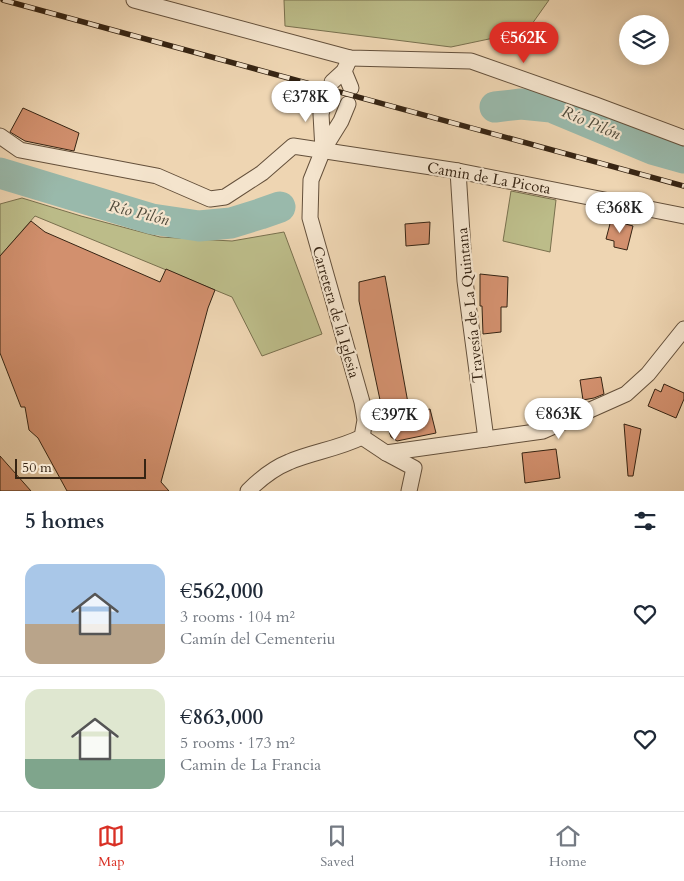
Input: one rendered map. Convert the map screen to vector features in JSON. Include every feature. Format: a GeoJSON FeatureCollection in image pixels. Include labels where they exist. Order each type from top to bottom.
{"type":"FeatureCollection","features":[{"type":"Feature","properties":{"kind":"street"},"geometry":{"type":"LineString","coordinates":[[134,0],[347,64],[471,62],[596,105],[684,138]]}},
{"type":"Feature","properties":{"kind":"street"},"geometry":{"type":"LineString","coordinates":[[332,82],[347,64]]}},
{"type":"Feature","properties":{"kind":"street"},"geometry":{"type":"LineString","coordinates":[[347,64],[351,88]]}},
{"type":"Feature","properties":{"kind":"street","name":"Carretera de la Iglesia"},"geometry":{"type":"LineString","coordinates":[[323,150],[321,114],[325,99]]}},
{"type":"Feature","properties":{"kind":"street","name":"Carretera de la Iglesia"},"geometry":{"type":"LineString","coordinates":[[348,104],[323,150],[311,180],[310,218],[362,402],[365,420],[362,437]]}},
{"type":"Feature","properties":{"kind":"street","name":"Camin de La Picota"},"geometry":{"type":"LineString","coordinates":[[0,136],[20,150],[157,176],[210,199],[225,197],[262,173],[293,146],[458,171],[684,216]]}},
{"type":"Feature","properties":{"kind":"street","name":"Travesía de La Quintana"},"geometry":{"type":"LineString","coordinates":[[458,171],[465,281],[486,439]]}},
{"type":"Feature","properties":{"kind":"street"},"geometry":{"type":"LineString","coordinates":[[386,453],[543,431],[626,394],[648,374],[684,329]]}},
{"type":"Feature","properties":{"kind":"street"},"geometry":{"type":"LineString","coordinates":[[248,491],[260,480],[288,462],[349,444],[362,437],[414,468],[409,491]]}},
{"type":"Feature","properties":{"kind":"green space"},"geometry":{"type":"Polygon","coordinates":[[[284,0],[549,0],[527,31],[451,47],[285,26],[284,0]]]}},
{"type":"Feature","properties":{"kind":"green space"},"geometry":{"type":"Polygon","coordinates":[[[511,191],[556,200],[550,252],[503,241],[511,191]]]}},
{"type":"Feature","properties":{"kind":"green space"},"geometry":{"type":"Polygon","coordinates":[[[22,198],[160,237],[232,241],[284,232],[322,334],[262,356],[232,297],[35,216],[0,256],[0,204],[22,198]]]}},
{"type":"Feature","properties":{"kind":"building"},"geometry":{"type":"Polygon","coordinates":[[[23,108],[79,133],[74,151],[25,141],[10,132],[23,108]]]}},
{"type":"Feature","properties":{"kind":"building"},"geometry":{"type":"Polygon","coordinates":[[[611,220],[633,226],[627,250],[614,247],[614,241],[606,239],[611,220]]]}},
{"type":"Feature","properties":{"kind":"building"},"geometry":{"type":"Polygon","coordinates":[[[31,221],[45,232],[160,282],[166,269],[215,290],[208,308],[161,482],[169,491],[67,491],[38,438],[29,430],[25,407],[21,407],[0,353],[0,256],[31,221]]]}},
{"type":"Feature","properties":{"kind":"building"},"geometry":{"type":"Polygon","coordinates":[[[430,222],[429,244],[406,246],[405,224],[430,222]]]}},
{"type":"Feature","properties":{"kind":"building"},"geometry":{"type":"Polygon","coordinates":[[[480,274],[508,277],[507,307],[501,307],[501,332],[483,334],[482,306],[480,306],[480,274]]]}},
{"type":"Feature","properties":{"kind":"building"},"geometry":{"type":"Polygon","coordinates":[[[385,276],[410,414],[430,409],[436,433],[397,441],[391,437],[383,414],[359,301],[359,282],[385,276]]]}},
{"type":"Feature","properties":{"kind":"building"},"geometry":{"type":"Polygon","coordinates":[[[601,377],[604,394],[583,400],[580,380],[601,377]]]}},
{"type":"Feature","properties":{"kind":"building"},"geometry":{"type":"Polygon","coordinates":[[[664,384],[684,393],[684,399],[676,418],[648,406],[655,389],[661,392],[664,384]]]}},
{"type":"Feature","properties":{"kind":"building"},"geometry":{"type":"Polygon","coordinates":[[[624,424],[641,429],[633,476],[628,476],[624,424]]]}},
{"type":"Feature","properties":{"kind":"building"},"geometry":{"type":"Polygon","coordinates":[[[556,449],[560,478],[525,483],[522,453],[556,449]]]}},
{"type":"Feature","properties":{"kind":"building"},"geometry":{"type":"Polygon","coordinates":[[[0,456],[31,491],[0,491],[0,456]]]}},
{"type":"Feature","properties":{"kind":"waterway","name":"Río Pilón"},"geometry":{"type":"LineString","coordinates":[[495,107],[521,104],[551,107],[652,149],[684,158]]}},
{"type":"Feature","properties":{"kind":"waterway","name":"Río Pilón"},"geometry":{"type":"LineString","coordinates":[[0,173],[152,219],[199,226],[231,223],[280,207]]}},
{"type":"Feature","properties":{"kind":"railway"},"geometry":{"type":"LineString","coordinates":[[3,0],[684,186]]}}]}
